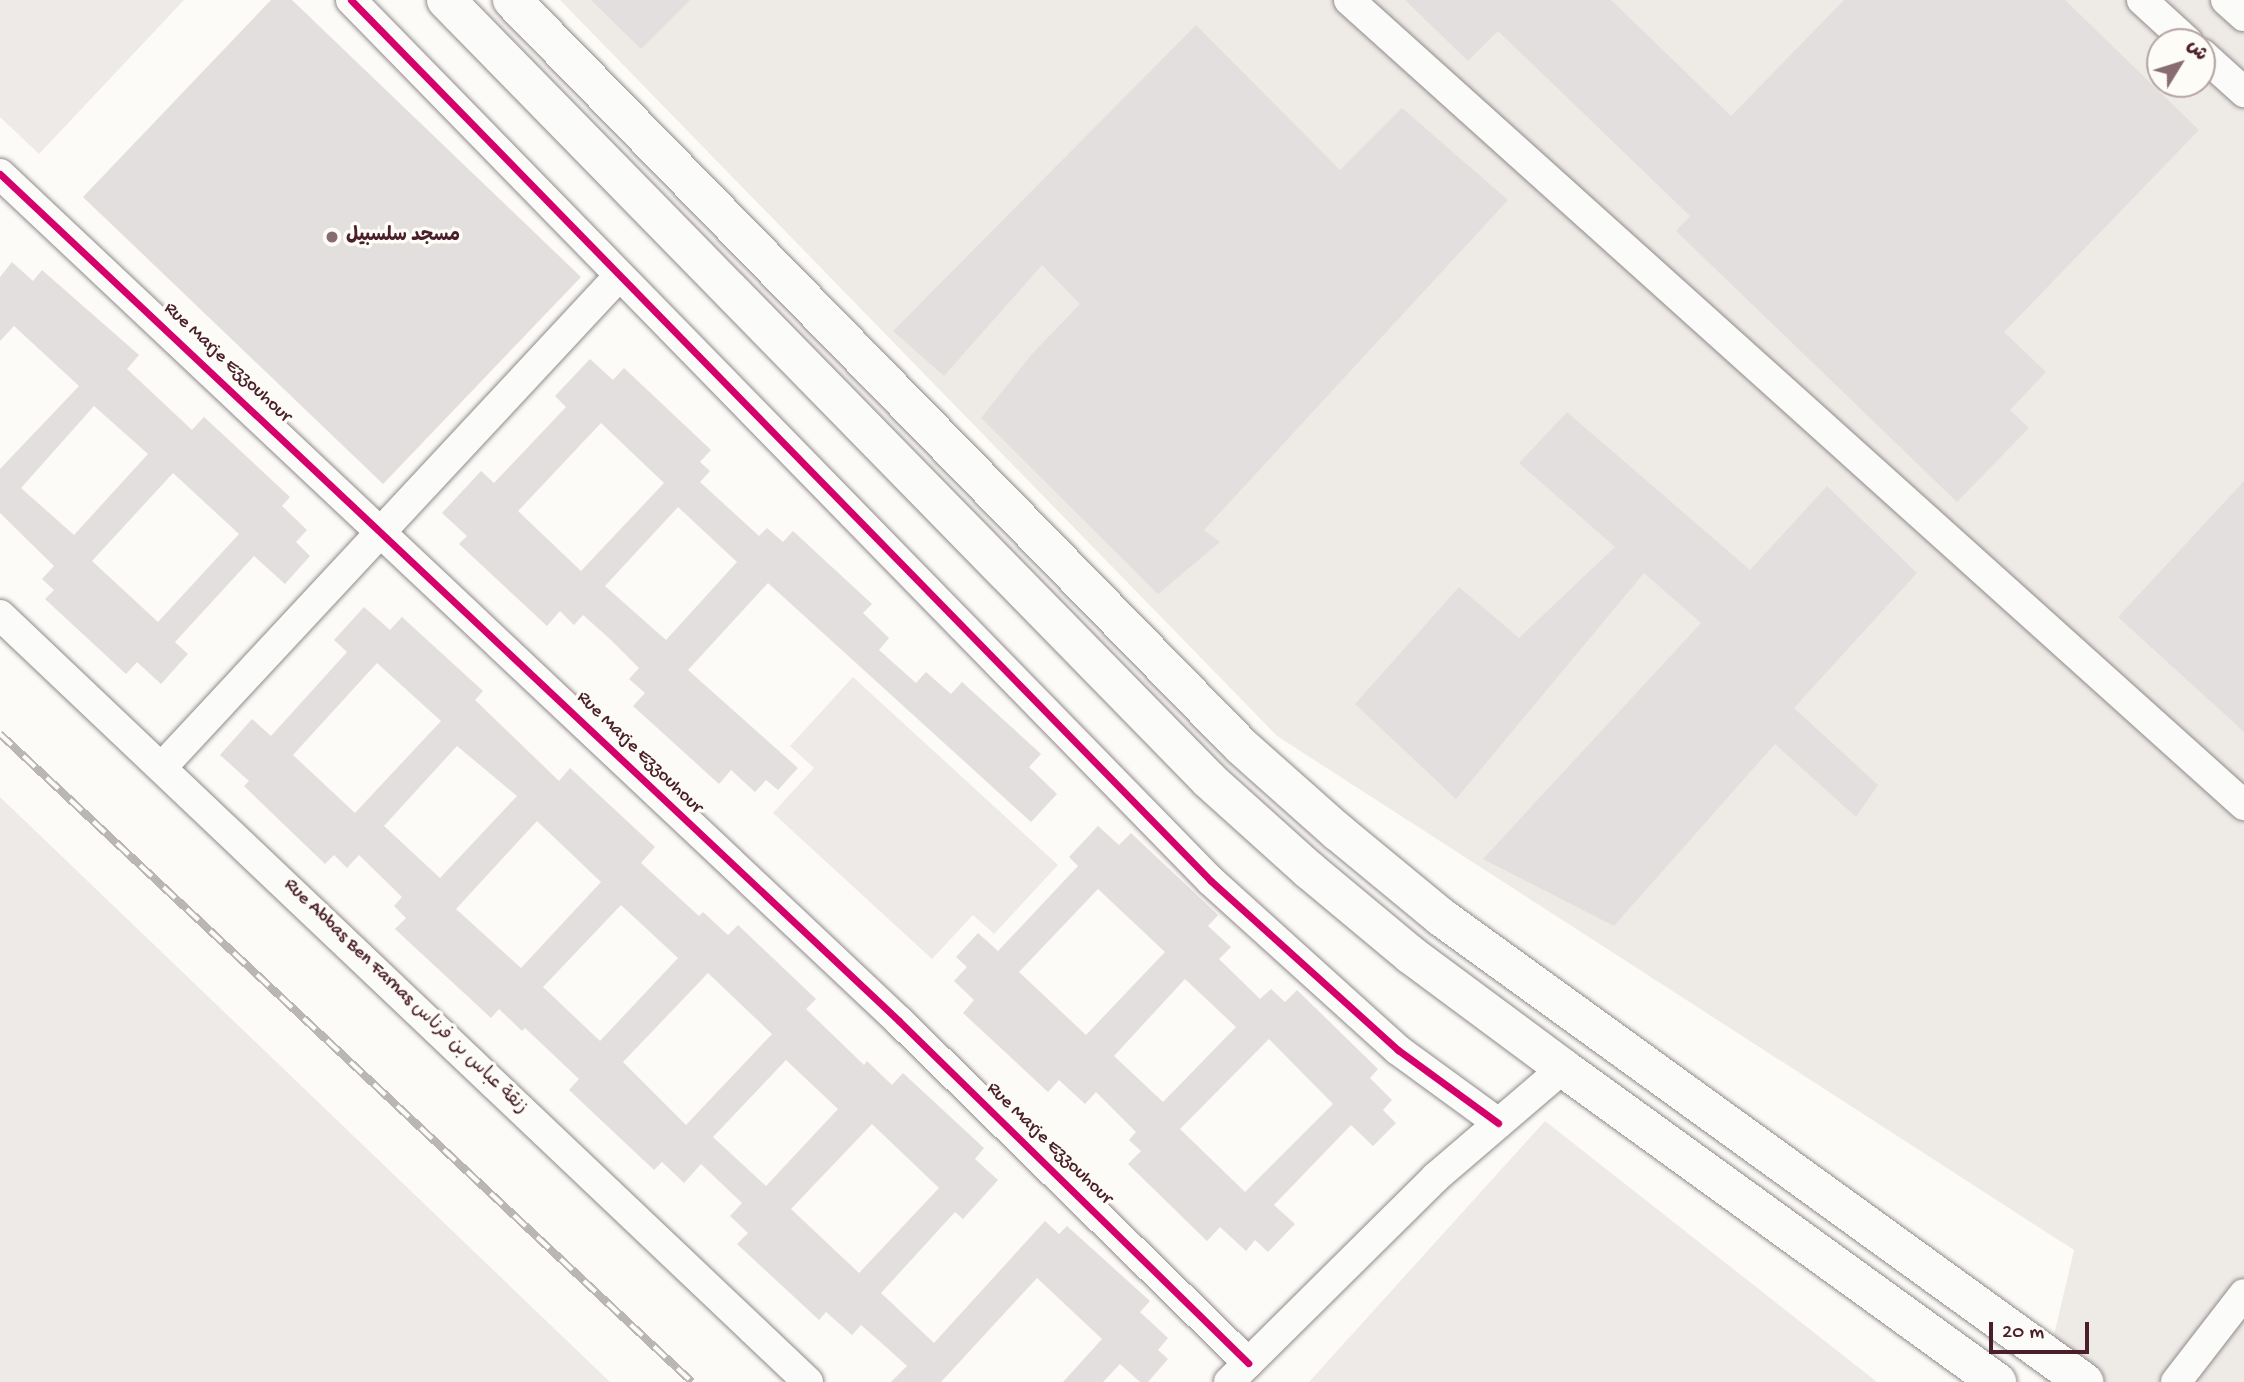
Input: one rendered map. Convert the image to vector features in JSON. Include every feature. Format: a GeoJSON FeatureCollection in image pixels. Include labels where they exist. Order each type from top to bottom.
{"type":"FeatureCollection","features":[{"type":"Feature","properties":{"kind":"main road"},"geometry":{"type":"LineString","coordinates":[[446,0],[1209,780],[1411,955],[1997,1382]]}},
{"type":"Feature","properties":{"kind":"main road"},"geometry":{"type":"LineString","coordinates":[[512,0],[1241,746],[1338,832],[1441,917],[2084,1382]]}},
{"type":"Feature","properties":{"kind":"street"},"geometry":{"type":"LineString","coordinates":[[351,0],[1211,881],[1398,1050],[1498,1123]]}},
{"type":"Feature","properties":{"kind":"street"},"geometry":{"type":"LineString","coordinates":[[1349,0],[2244,805]]}},
{"type":"Feature","properties":{"kind":"street"},"geometry":{"type":"LineString","coordinates":[[2142,0],[2173,28]]}},
{"type":"Feature","properties":{"kind":"street"},"geometry":{"type":"LineString","coordinates":[[2226,0],[2244,16]]}},
{"type":"Feature","properties":{"kind":"street"},"geometry":{"type":"LineString","coordinates":[[2216,67],[2244,92]]}},
{"type":"Feature","properties":{"kind":"street","name":"Rue Marje Ezzouhour"},"geometry":{"type":"LineString","coordinates":[[0,174],[382,529],[1090,1205],[1239,1372]]}},
{"type":"Feature","properties":{"kind":"street"},"geometry":{"type":"LineString","coordinates":[[163,766],[619,276]]}},
{"type":"Feature","properties":{"kind":"street","name":"Rue Abbas Ben Farnas زنقة عباس بن فرناس"},"geometry":{"type":"LineString","coordinates":[[0,615],[163,766],[808,1382]]}},
{"type":"Feature","properties":{"kind":"street"},"geometry":{"type":"LineString","coordinates":[[1239,1372],[1390,1220],[1563,1068]]}},
{"type":"Feature","properties":{"kind":"street"},"geometry":{"type":"LineString","coordinates":[[2176,1382],[2244,1294]]}},
{"type":"Feature","properties":{"kind":"shaded area"},"geometry":{"type":"Polygon","coordinates":[[[0,0],[184,0],[39,154],[0,117],[0,0]]]}},
{"type":"Feature","properties":{"kind":"shaded area"},"geometry":{"type":"Polygon","coordinates":[[[560,0],[2244,0],[2244,1382],[2043,1382],[2074,1250],[1277,736],[560,0]]]}},
{"type":"Feature","properties":{"kind":"shaded area"},"geometry":{"type":"Polygon","coordinates":[[[853,677],[1058,865],[994,934],[973,915],[932,959],[773,813],[814,768],[790,746],[853,677]]]}},
{"type":"Feature","properties":{"kind":"shaded area"},"geometry":{"type":"Polygon","coordinates":[[[0,797],[610,1382],[0,1382],[0,797]]]}},
{"type":"Feature","properties":{"kind":"shaded area"},"geometry":{"type":"Polygon","coordinates":[[[1545,1121],[1877,1382],[1309,1382],[1545,1121]]]}},
{"type":"Feature","properties":{"kind":"building","name":"مسجد سلسبيل"},"geometry":{"type":"Polygon","coordinates":[[[271,0],[292,0],[581,277],[383,484],[83,197],[271,0]]]}},
{"type":"Feature","properties":{"kind":"building"},"geometry":{"type":"Polygon","coordinates":[[[591,0],[690,0],[641,49],[591,0]]]}},
{"type":"Feature","properties":{"kind":"building"},"geometry":{"type":"Polygon","coordinates":[[[1405,0],[1611,0],[1731,116],[1844,0],[2065,0],[2146,79],[2146,98],[2166,98],[2199,130],[2004,332],[2046,372],[2010,410],[2029,428],[1957,502],[1676,231],[1690,216],[1498,31],[1468,61],[1405,0]]]}},
{"type":"Feature","properties":{"kind":"building"},"geometry":{"type":"Polygon","coordinates":[[[1196,25],[1340,170],[1402,108],[1508,200],[1204,530],[1220,542],[1158,594],[981,418],[1032,354],[1080,304],[1042,265],[944,376],[893,331],[1196,25]]]}},
{"type":"Feature","properties":{"kind":"building"},"geometry":{"type":"Polygon","coordinates":[[[12,262],[33,281],[42,270],[139,355],[127,369],[192,430],[204,417],[290,497],[282,506],[307,530],[296,542],[310,556],[285,584],[254,556],[175,642],[188,654],[161,684],[137,662],[126,674],[45,599],[54,590],[42,579],[54,566],[0,513],[0,469],[79,386],[14,326],[0,341],[0,277],[12,262]],[[94,406],[21,488],[74,535],[148,454],[94,406]],[[173,473],[92,561],[158,622],[239,534],[173,473]]]}},
{"type":"Feature","properties":{"kind":"building"},"geometry":{"type":"Polygon","coordinates":[[[590,359],[613,380],[624,368],[711,450],[700,462],[710,471],[700,482],[759,536],[767,528],[783,542],[793,531],[872,604],[863,613],[889,638],[879,650],[916,683],[926,672],[951,694],[962,682],[1041,754],[1029,767],[1057,794],[1031,822],[768,583],[688,670],[798,768],[778,790],[766,780],[755,792],[731,770],[719,784],[633,706],[645,693],[629,679],[639,668],[611,640],[583,615],[574,625],[560,611],[547,626],[459,544],[467,536],[442,513],[481,471],[494,483],[566,407],[555,396],[590,359]],[[601,423],[518,511],[581,571],[664,483],[601,423]],[[678,507],[605,586],[666,640],[737,562],[678,507]]]}},
{"type":"Feature","properties":{"kind":"building"},"geometry":{"type":"Polygon","coordinates":[[[1567,412],[1750,570],[1827,486],[1917,573],[1794,708],[1878,785],[1856,817],[1775,744],[1614,926],[1483,859],[1701,623],[1644,573],[1456,799],[1355,704],[1459,587],[1519,638],[1615,547],[1519,463],[1567,412]]]}},
{"type":"Feature","properties":{"kind":"building"},"geometry":{"type":"Polygon","coordinates":[[[2244,481],[2244,732],[2118,617],[2244,481]]]}},
{"type":"Feature","properties":{"kind":"building"},"geometry":{"type":"Polygon","coordinates":[[[364,607],[390,630],[402,617],[483,691],[475,700],[559,781],[570,768],[655,847],[641,863],[699,916],[703,912],[728,935],[738,925],[816,999],[806,1009],[864,1065],[867,1061],[892,1085],[903,1073],[984,1148],[975,1159],[998,1180],[963,1219],[955,1212],[881,1293],[934,1343],[1045,1221],[1059,1234],[1067,1226],[1150,1301],[1140,1312],[1168,1338],[1158,1350],[1168,1359],[1148,1382],[1140,1382],[1120,1364],[1103,1382],[1063,1382],[1102,1339],[1037,1278],[941,1382],[891,1382],[907,1366],[886,1347],[861,1325],[852,1335],[826,1312],[819,1320],[737,1244],[748,1233],[730,1216],[742,1203],[701,1164],[684,1183],[662,1162],[654,1170],[569,1090],[579,1079],[525,1028],[522,1031],[499,1009],[491,1018],[395,929],[406,918],[394,906],[402,897],[359,855],[347,868],[334,855],[325,864],[244,786],[249,781],[220,755],[252,719],[271,736],[347,652],[334,640],[364,607]],[[377,663],[293,755],[355,813],[441,721],[377,663]],[[457,746],[384,826],[440,878],[517,796],[457,746]],[[537,821],[456,909],[521,968],[601,882],[537,821]],[[621,905],[543,987],[600,1041],[678,958],[621,905]],[[708,973],[623,1062],[686,1125],[772,1034],[708,973]],[[786,1060],[713,1137],[766,1186],[838,1109],[786,1060]],[[872,1124],[791,1209],[859,1273],[939,1188],[872,1124]]]}},
{"type":"Feature","properties":{"kind":"building"},"geometry":{"type":"Polygon","coordinates":[[[1098,826],[1119,845],[1131,833],[1218,915],[1208,926],[1231,947],[1219,959],[1260,999],[1271,989],[1285,1002],[1297,990],[1378,1069],[1370,1078],[1392,1100],[1383,1110],[1396,1123],[1373,1146],[1351,1125],[1274,1205],[1295,1224],[1268,1252],[1255,1240],[1246,1251],[1220,1227],[1207,1241],[1128,1164],[1141,1151],[1129,1140],[1136,1132],[1096,1092],[1085,1104],[1059,1080],[1048,1092],[963,1013],[974,1000],[954,981],[967,967],[956,957],[978,933],[998,951],[1078,866],[1069,857],[1098,826]],[[1098,889],[1019,972],[1086,1035],[1165,952],[1098,889]],[[1185,979],[1114,1056],[1163,1102],[1236,1027],[1185,979]],[[1269,1039],[1180,1129],[1245,1192],[1333,1104],[1269,1039]]]}},
{"type":"Feature","properties":{"kind":"railway"},"geometry":{"type":"LineString","coordinates":[[0,734],[692,1382]]}},
{"type":"Feature","properties":{"kind":"cycle path"},"geometry":{"type":"LineString","coordinates":[[351,0],[1211,881],[1398,1050],[1498,1123]]}},
{"type":"Feature","properties":{"kind":"cycle path"},"geometry":{"type":"LineString","coordinates":[[0,174],[899,1021],[1248,1363]]}},
{"type":"Feature","properties":{"kind":"place","name":"مسجد سلسبيل"},"geometry":{"type":"Point","coordinates":[332,237]}}]}
